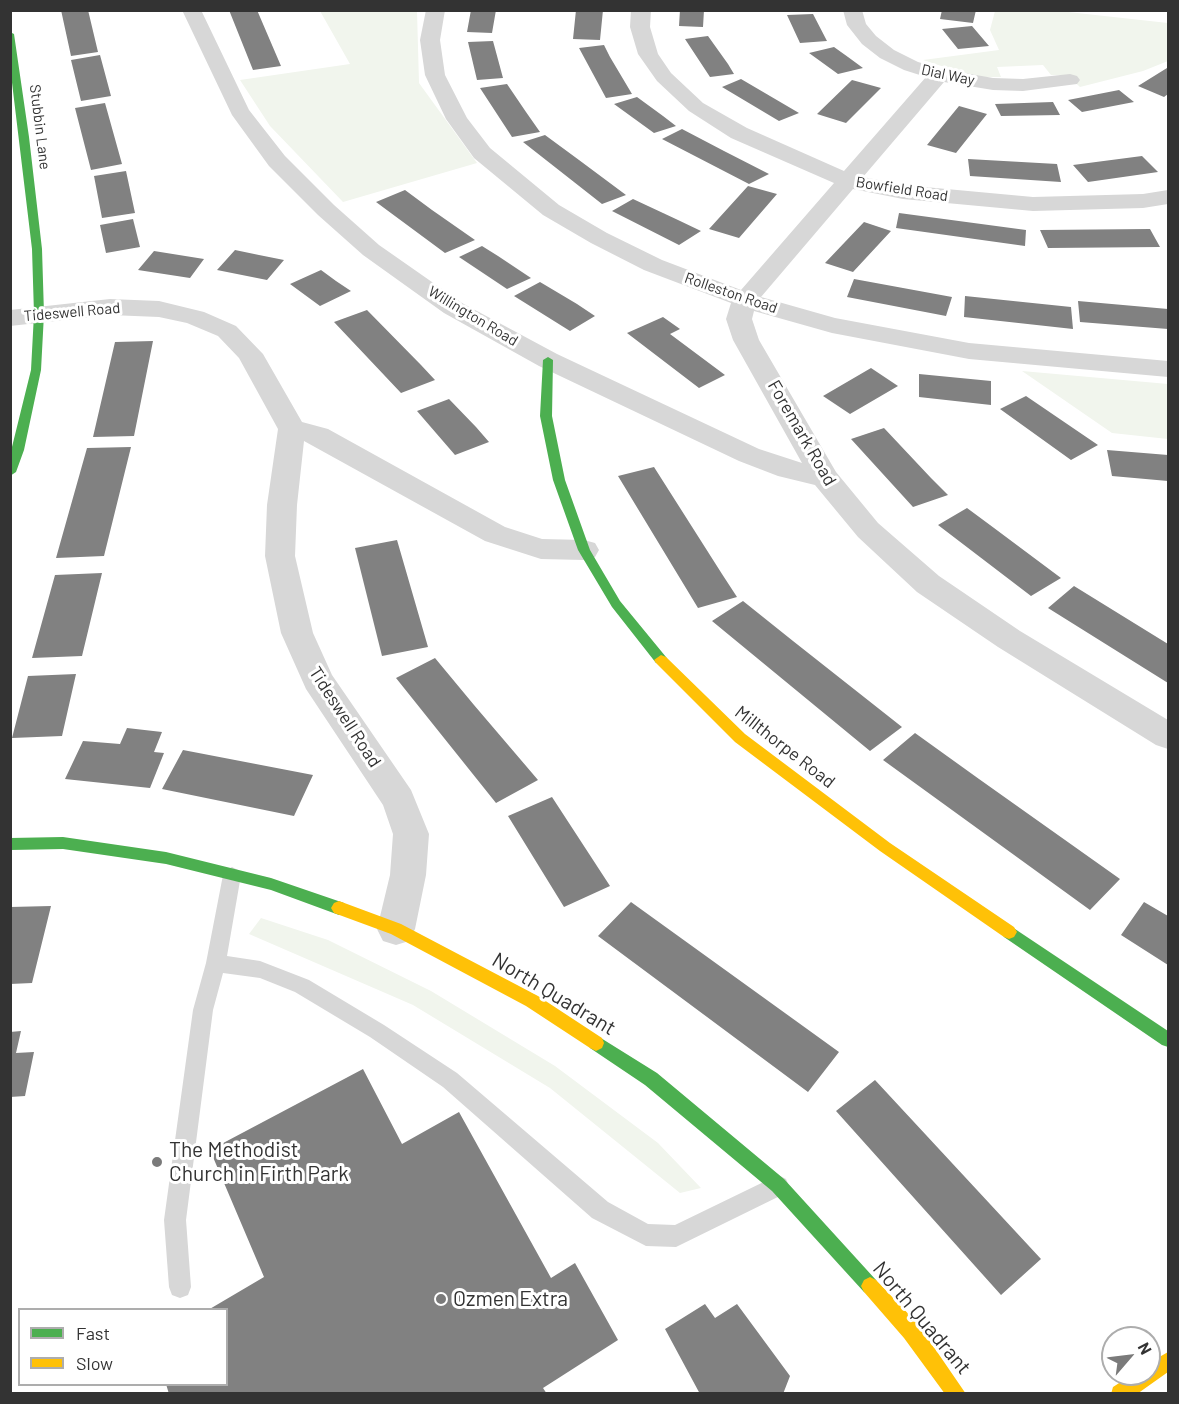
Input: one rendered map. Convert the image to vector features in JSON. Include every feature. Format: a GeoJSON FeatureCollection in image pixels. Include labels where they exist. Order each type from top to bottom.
{"type":"FeatureCollection","features":[{"type":"Feature","properties":{"kind":"street","name":"Willington Road"},"geometry":{"type":"LineString","coordinates":[[191,10],[239,111],[277,161],[326,210],[371,250],[453,308],[548,360],[749,455],[788,469],[825,478]]}},
{"type":"Feature","properties":{"kind":"street","name":"Rolleston Road"},"geometry":{"type":"LineString","coordinates":[[436,10],[430,40],[435,75],[457,119],[482,153],[551,210],[599,238],[653,265],[745,300],[832,326],[949,348],[1168,369]]}},
{"type":"Feature","properties":{"kind":"street","name":"Bowfield Road"},"geometry":{"type":"LineString","coordinates":[[641,10],[640,27],[648,54],[664,77],[696,106],[739,133],[849,181],[903,192],[1033,204],[1143,201],[1168,197]]}},
{"type":"Feature","properties":{"kind":"street","name":"Dial Way"},"geometry":{"type":"LineString","coordinates":[[852,10],[857,25],[869,40],[887,54],[911,66],[939,75],[993,84],[1023,85],[1070,80]]}},
{"type":"Feature","properties":{"kind":"street","name":"Stubbin Lane"},"geometry":{"type":"LineString","coordinates":[[10,34],[25,137],[36,249],[25,316],[36,370],[18,450],[10,472]]}},
{"type":"Feature","properties":{"kind":"street"},"geometry":{"type":"LineString","coordinates":[[745,300],[939,75]]}},
{"type":"Feature","properties":{"kind":"street","name":"Foremark Road"},"geometry":{"type":"LineString","coordinates":[[745,300],[740,319],[746,340],[825,478],[868,531],[928,584],[1008,639],[1168,736]]}},
{"type":"Feature","properties":{"kind":"street","name":"Tideswell Road"},"geometry":{"type":"LineString","coordinates":[[25,316],[110,307],[159,309],[195,317],[227,331],[250,354],[292,429],[282,505],[280,556],[286,594],[297,633],[318,680],[399,800],[411,834],[408,876],[396,929]]}},
{"type":"Feature","properties":{"kind":"street","name":"Millthorpe Road"},"geometry":{"type":"LineString","coordinates":[[548,360],[546,416],[559,480],[584,550],[615,604],[669,670],[740,738],[885,847],[1168,1040]]}},
{"type":"Feature","properties":{"kind":"street"},"geometry":{"type":"LineString","coordinates":[[292,429],[318,435],[495,534],[541,549],[584,550]]}},
{"type":"Feature","properties":{"kind":"street","name":"North Quadrant"},"geometry":{"type":"LineString","coordinates":[[10,844],[63,843],[166,858],[271,884],[396,929],[532,1001],[651,1079],[778,1185],[911,1331],[957,1394]]}},
{"type":"Feature","properties":{"kind":"street"},"geometry":{"type":"LineString","coordinates":[[1120,1394],[1168,1361]]}},
{"type":"Feature","properties":{"kind":"lane"},"geometry":{"type":"LineString","coordinates":[[180,1287],[175,1220],[203,1010],[216,963],[232,874]]}},
{"type":"Feature","properties":{"kind":"lane"},"geometry":{"type":"LineString","coordinates":[[216,963],[260,970],[302,986],[377,1031],[450,1080],[600,1210],[646,1235],[676,1236],[778,1185]]}},
{"type":"Feature","properties":{"kind":"shaded area"},"geometry":{"type":"Polygon","coordinates":[[[320,11],[417,11],[419,83],[477,163],[343,202],[270,126],[240,80],[350,64],[320,11]]]}},
{"type":"Feature","properties":{"kind":"shaded area"},"geometry":{"type":"Polygon","coordinates":[[[995,11],[1059,11],[1168,23],[1168,61],[1143,71],[1080,87],[1067,75],[1051,75],[1043,65],[997,67],[1001,77],[975,77],[923,60],[999,50],[990,30],[995,11]]]}},
{"type":"Feature","properties":{"kind":"shaded area"},"geometry":{"type":"Polygon","coordinates":[[[1022,371],[1168,384],[1168,439],[1112,433],[1022,371]]]}},
{"type":"Feature","properties":{"kind":"shaded area"},"geometry":{"type":"Polygon","coordinates":[[[261,918],[328,940],[431,991],[555,1066],[658,1143],[701,1188],[680,1193],[550,1088],[413,1005],[249,934],[261,918]]]}},
{"type":"Feature","properties":{"kind":"building"},"geometry":{"type":"Polygon","coordinates":[[[61,10],[88,10],[98,52],[71,56],[61,10]]]}},
{"type":"Feature","properties":{"kind":"building"},"geometry":{"type":"Polygon","coordinates":[[[229,10],[257,10],[281,66],[253,70],[229,10]]]}},
{"type":"Feature","properties":{"kind":"building"},"geometry":{"type":"Polygon","coordinates":[[[471,10],[496,10],[492,33],[467,32],[471,10]]]}},
{"type":"Feature","properties":{"kind":"building"},"geometry":{"type":"Polygon","coordinates":[[[576,10],[603,10],[600,40],[573,39],[576,10]]]}},
{"type":"Feature","properties":{"kind":"building"},"geometry":{"type":"Polygon","coordinates":[[[680,10],[704,10],[703,27],[679,26],[680,10]]]}},
{"type":"Feature","properties":{"kind":"building"},"geometry":{"type":"Polygon","coordinates":[[[942,10],[976,10],[973,23],[940,19],[942,10]]]}},
{"type":"Feature","properties":{"kind":"building"},"geometry":{"type":"Polygon","coordinates":[[[813,14],[827,41],[800,43],[787,15],[813,14]]]}},
{"type":"Feature","properties":{"kind":"building"},"geometry":{"type":"Polygon","coordinates":[[[972,26],[989,46],[958,49],[942,29],[972,26]]]}},
{"type":"Feature","properties":{"kind":"building"},"geometry":{"type":"Polygon","coordinates":[[[708,36],[734,74],[710,77],[685,39],[708,36]]]}},
{"type":"Feature","properties":{"kind":"building"},"geometry":{"type":"Polygon","coordinates":[[[493,41],[503,78],[477,80],[468,42],[493,41]]]}},
{"type":"Feature","properties":{"kind":"building"},"geometry":{"type":"Polygon","coordinates":[[[604,45],[632,94],[606,98],[579,48],[604,45]]]}},
{"type":"Feature","properties":{"kind":"building"},"geometry":{"type":"Polygon","coordinates":[[[834,47],[863,68],[838,74],[809,53],[834,47]]]}},
{"type":"Feature","properties":{"kind":"building"},"geometry":{"type":"Polygon","coordinates":[[[100,55],[111,96],[81,101],[71,60],[100,55]]]}},
{"type":"Feature","properties":{"kind":"building"},"geometry":{"type":"Polygon","coordinates":[[[1167,68],[1168,94],[1164,97],[1138,86],[1167,68]]]}},
{"type":"Feature","properties":{"kind":"building"},"geometry":{"type":"Polygon","coordinates":[[[741,79],[799,113],[779,121],[722,87],[741,79]]]}},
{"type":"Feature","properties":{"kind":"building"},"geometry":{"type":"Polygon","coordinates":[[[852,80],[881,88],[846,123],[817,114],[852,80]]]}},
{"type":"Feature","properties":{"kind":"building"},"geometry":{"type":"Polygon","coordinates":[[[507,84],[540,132],[512,137],[480,88],[507,84]]]}},
{"type":"Feature","properties":{"kind":"building"},"geometry":{"type":"Polygon","coordinates":[[[1119,90],[1134,102],[1082,112],[1068,100],[1119,90]]]}},
{"type":"Feature","properties":{"kind":"building"},"geometry":{"type":"Polygon","coordinates":[[[637,97],[676,126],[654,133],[614,104],[637,97]]]}},
{"type":"Feature","properties":{"kind":"building"},"geometry":{"type":"Polygon","coordinates":[[[1053,102],[1060,115],[1001,116],[995,104],[1053,102]]]}},
{"type":"Feature","properties":{"kind":"building"},"geometry":{"type":"Polygon","coordinates":[[[105,103],[122,164],[91,170],[75,108],[105,103]]]}},
{"type":"Feature","properties":{"kind":"building"},"geometry":{"type":"Polygon","coordinates":[[[959,106],[987,114],[956,153],[927,145],[959,106]]]}},
{"type":"Feature","properties":{"kind":"building"},"geometry":{"type":"Polygon","coordinates":[[[682,129],[769,174],[749,184],[662,139],[682,129]]]}},
{"type":"Feature","properties":{"kind":"building"},"geometry":{"type":"Polygon","coordinates":[[[545,135],[626,195],[602,204],[523,142],[545,135]]]}},
{"type":"Feature","properties":{"kind":"building"},"geometry":{"type":"Polygon","coordinates":[[[1142,156],[1158,172],[1088,182],[1073,165],[1142,156]]]}},
{"type":"Feature","properties":{"kind":"building"},"geometry":{"type":"Polygon","coordinates":[[[968,159],[1057,164],[1061,182],[970,176],[968,159]]]}},
{"type":"Feature","properties":{"kind":"building"},"geometry":{"type":"Polygon","coordinates":[[[126,171],[135,213],[102,218],[94,176],[126,171]]]}},
{"type":"Feature","properties":{"kind":"building"},"geometry":{"type":"Polygon","coordinates":[[[748,186],[777,194],[739,238],[709,229],[748,186]]]}},
{"type":"Feature","properties":{"kind":"building"},"geometry":{"type":"Polygon","coordinates":[[[405,190],[475,240],[445,253],[376,202],[405,190]]]}},
{"type":"Feature","properties":{"kind":"building"},"geometry":{"type":"Polygon","coordinates":[[[633,199],[701,231],[679,245],[612,211],[633,199]]]}},
{"type":"Feature","properties":{"kind":"building"},"geometry":{"type":"Polygon","coordinates":[[[899,213],[1026,230],[1025,246],[896,228],[899,213]]]}},
{"type":"Feature","properties":{"kind":"building"},"geometry":{"type":"Polygon","coordinates":[[[133,219],[140,247],[106,253],[100,225],[133,219]]]}},
{"type":"Feature","properties":{"kind":"building"},"geometry":{"type":"Polygon","coordinates":[[[864,222],[891,231],[853,272],[825,263],[864,222]]]}},
{"type":"Feature","properties":{"kind":"building"},"geometry":{"type":"Polygon","coordinates":[[[1150,229],[1160,247],[1048,248],[1040,230],[1150,229]]]}},
{"type":"Feature","properties":{"kind":"building"},"geometry":{"type":"Polygon","coordinates":[[[482,246],[531,278],[507,289],[459,257],[482,246]]]}},
{"type":"Feature","properties":{"kind":"building"},"geometry":{"type":"Polygon","coordinates":[[[235,250],[284,260],[267,280],[217,270],[235,250]]]}},
{"type":"Feature","properties":{"kind":"building"},"geometry":{"type":"Polygon","coordinates":[[[154,251],[204,259],[190,278],[138,270],[154,251]]]}},
{"type":"Feature","properties":{"kind":"building"},"geometry":{"type":"Polygon","coordinates":[[[321,270],[351,291],[320,306],[290,284],[321,270]]]}},
{"type":"Feature","properties":{"kind":"building"},"geometry":{"type":"Polygon","coordinates":[[[854,279],[952,297],[946,316],[847,297],[854,279]]]}},
{"type":"Feature","properties":{"kind":"building"},"geometry":{"type":"Polygon","coordinates":[[[540,282],[595,316],[570,331],[514,296],[540,282]]]}},
{"type":"Feature","properties":{"kind":"building"},"geometry":{"type":"Polygon","coordinates":[[[965,296],[1071,307],[1073,329],[964,317],[965,296]]]}},
{"type":"Feature","properties":{"kind":"building"},"geometry":{"type":"Polygon","coordinates":[[[1078,301],[1168,309],[1168,329],[1080,322],[1078,301]]]}},
{"type":"Feature","properties":{"kind":"building"},"geometry":{"type":"Polygon","coordinates":[[[367,310],[435,380],[401,393],[334,322],[367,310]]]}},
{"type":"Feature","properties":{"kind":"building"},"geometry":{"type":"Polygon","coordinates":[[[663,317],[680,329],[670,334],[725,375],[699,388],[627,333],[663,317]]]}},
{"type":"Feature","properties":{"kind":"building"},"geometry":{"type":"Polygon","coordinates":[[[153,341],[134,436],[93,437],[115,342],[153,341]]]}},
{"type":"Feature","properties":{"kind":"building"},"geometry":{"type":"Polygon","coordinates":[[[871,368],[898,386],[850,414],[823,396],[871,368]]]}},
{"type":"Feature","properties":{"kind":"building"},"geometry":{"type":"Polygon","coordinates":[[[919,374],[991,381],[991,405],[919,397],[919,374]]]}},
{"type":"Feature","properties":{"kind":"building"},"geometry":{"type":"Polygon","coordinates":[[[1026,396],[1098,445],[1071,460],[1000,409],[1026,396]]]}},
{"type":"Feature","properties":{"kind":"building"},"geometry":{"type":"Polygon","coordinates":[[[449,399],[489,442],[455,455],[417,411],[449,399]]]}},
{"type":"Feature","properties":{"kind":"building"},"geometry":{"type":"Polygon","coordinates":[[[884,428],[948,495],[913,507],[851,439],[884,428]]]}},
{"type":"Feature","properties":{"kind":"building"},"geometry":{"type":"Polygon","coordinates":[[[131,447],[104,556],[56,558],[87,448],[131,447]]]}},
{"type":"Feature","properties":{"kind":"building"},"geometry":{"type":"Polygon","coordinates":[[[1107,450],[1168,455],[1168,481],[1112,476],[1107,450]]]}},
{"type":"Feature","properties":{"kind":"building"},"geometry":{"type":"Polygon","coordinates":[[[654,467],[737,597],[698,608],[618,476],[654,467]]]}},
{"type":"Feature","properties":{"kind":"building"},"geometry":{"type":"Polygon","coordinates":[[[967,508],[1061,578],[1031,596],[938,525],[967,508]]]}},
{"type":"Feature","properties":{"kind":"building"},"geometry":{"type":"Polygon","coordinates":[[[397,540],[428,647],[382,656],[355,548],[397,540]]]}},
{"type":"Feature","properties":{"kind":"building"},"geometry":{"type":"Polygon","coordinates":[[[102,573],[82,656],[32,658],[55,575],[102,573]]]}},
{"type":"Feature","properties":{"kind":"building"},"geometry":{"type":"Polygon","coordinates":[[[1074,586],[1168,644],[1168,683],[1048,608],[1074,586]]]}},
{"type":"Feature","properties":{"kind":"building"},"geometry":{"type":"Polygon","coordinates":[[[743,601],[902,727],[870,751],[712,621],[743,601]]]}},
{"type":"Feature","properties":{"kind":"building"},"geometry":{"type":"Polygon","coordinates":[[[435,658],[538,780],[496,803],[396,678],[435,658]]]}},
{"type":"Feature","properties":{"kind":"building"},"geometry":{"type":"Polygon","coordinates":[[[76,674],[62,736],[12,738],[28,676],[76,674]]]}},
{"type":"Feature","properties":{"kind":"building"},"geometry":{"type":"Polygon","coordinates":[[[127,728],[162,732],[154,752],[164,753],[150,788],[65,779],[83,741],[120,744],[127,728]]]}},
{"type":"Feature","properties":{"kind":"building"},"geometry":{"type":"Polygon","coordinates":[[[915,733],[1120,879],[1090,910],[883,760],[915,733]]]}},
{"type":"Feature","properties":{"kind":"building"},"geometry":{"type":"Polygon","coordinates":[[[183,750],[313,775],[294,816],[162,789],[183,750]]]}},
{"type":"Feature","properties":{"kind":"building"},"geometry":{"type":"Polygon","coordinates":[[[552,797],[610,886],[564,907],[508,816],[552,797]]]}},
{"type":"Feature","properties":{"kind":"building"},"geometry":{"type":"Polygon","coordinates":[[[631,902],[839,1052],[808,1092],[598,936],[631,902]]]}},
{"type":"Feature","properties":{"kind":"building"},"geometry":{"type":"Polygon","coordinates":[[[1144,902],[1168,916],[1168,965],[1121,935],[1144,902]]]}},
{"type":"Feature","properties":{"kind":"building"},"geometry":{"type":"Polygon","coordinates":[[[51,906],[32,983],[10,984],[10,907],[51,906]]]}},
{"type":"Feature","properties":{"kind":"building"},"geometry":{"type":"Polygon","coordinates":[[[21,1031],[16,1053],[34,1052],[25,1096],[10,1097],[10,1032],[21,1031]]]}},
{"type":"Feature","properties":{"kind":"building"},"geometry":{"type":"Polygon","coordinates":[[[363,1069],[402,1144],[459,1112],[551,1278],[575,1263],[618,1340],[543,1388],[547,1394],[169,1394],[167,1386],[228,1386],[228,1308],[211,1308],[264,1277],[210,1150],[363,1069]]]}},
{"type":"Feature","properties":{"kind":"building"},"geometry":{"type":"Polygon","coordinates":[[[875,1080],[1041,1259],[1001,1295],[836,1111],[875,1080]]]}},
{"type":"Feature","properties":{"kind":"building"},"geometry":{"type":"Polygon","coordinates":[[[705,1304],[715,1318],[737,1304],[790,1376],[783,1394],[700,1394],[665,1329],[705,1304]]]}},
{"type":"Feature","properties":{"kind":"traffic: fast"},"geometry":{"type":"LineString","coordinates":[[10,34],[25,137],[37,249],[39,314],[36,370],[18,450],[10,472]]}},
{"type":"Feature","properties":{"kind":"traffic: fast"},"geometry":{"type":"LineString","coordinates":[[548,360],[546,416],[559,480],[584,550],[616,604],[661,660]]}},
{"type":"Feature","properties":{"kind":"traffic: fast"},"geometry":{"type":"LineString","coordinates":[[10,844],[63,843],[166,858],[271,884],[339,908]]}},
{"type":"Feature","properties":{"kind":"traffic: fast"},"geometry":{"type":"LineString","coordinates":[[1009,932],[1168,1040]]}},
{"type":"Feature","properties":{"kind":"traffic: fast"},"geometry":{"type":"LineString","coordinates":[[596,1043],[651,1079],[778,1185],[870,1286]]}},
{"type":"Feature","properties":{"kind":"traffic: slow"},"geometry":{"type":"LineString","coordinates":[[661,660],[740,738],[885,847],[1009,932]]}},
{"type":"Feature","properties":{"kind":"traffic: slow"},"geometry":{"type":"LineString","coordinates":[[339,908],[396,929],[532,1001],[596,1043]]}},
{"type":"Feature","properties":{"kind":"traffic: slow"},"geometry":{"type":"LineString","coordinates":[[870,1286],[911,1331],[957,1394]]}},
{"type":"Feature","properties":{"kind":"traffic: slow"},"geometry":{"type":"LineString","coordinates":[[1120,1394],[1168,1361]]}},
{"type":"Feature","properties":{"kind":"place","name":"The Methodist Church in Firth Park"},"geometry":{"type":"Point","coordinates":[157,1162]}},
{"type":"Feature","properties":{"kind":"place","name":"Ozmen Extra"},"geometry":{"type":"Point","coordinates":[441,1299]}}]}
